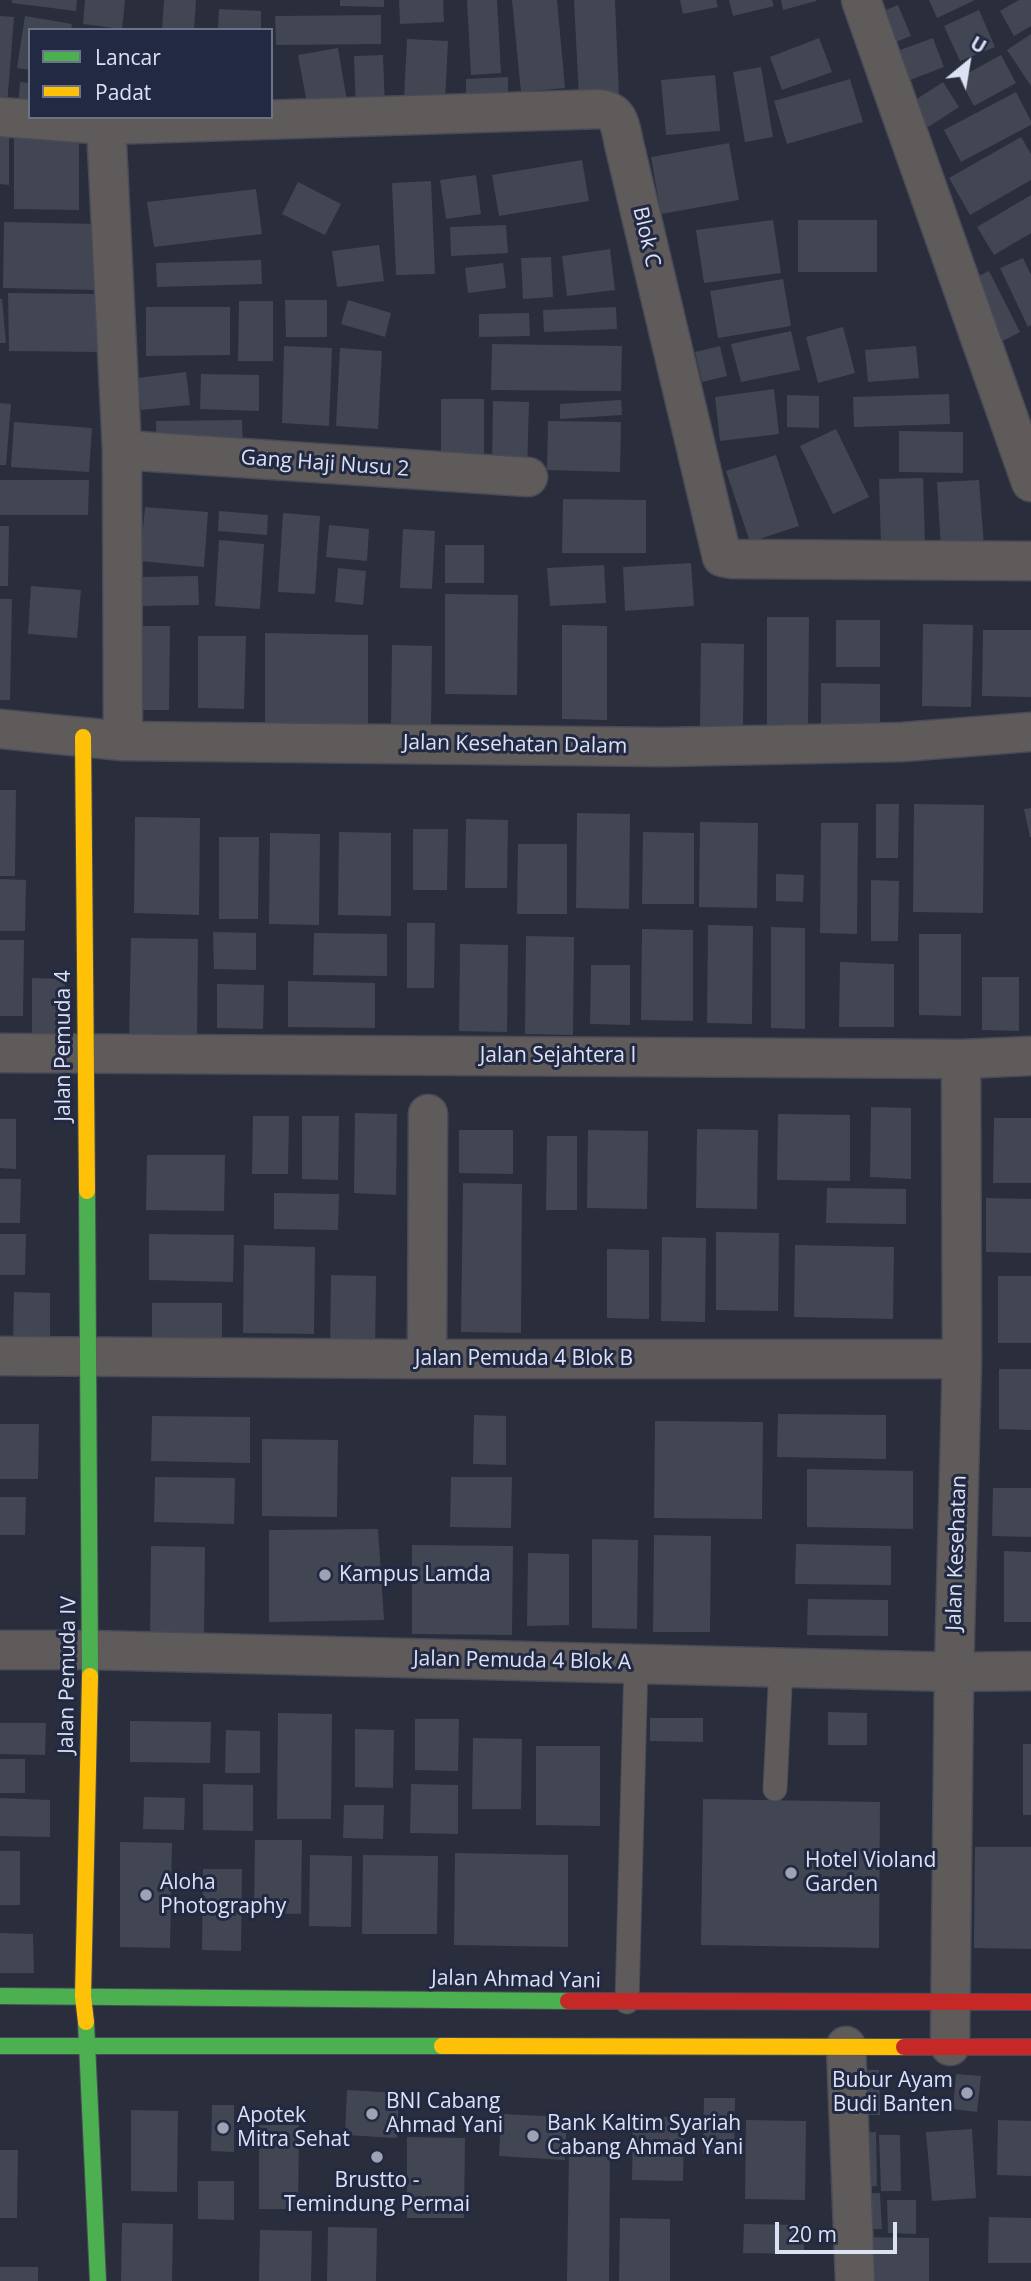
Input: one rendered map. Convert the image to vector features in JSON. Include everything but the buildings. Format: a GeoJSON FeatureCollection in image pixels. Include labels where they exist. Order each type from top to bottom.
{"type":"FeatureCollection","features":[{"type":"Feature","properties":{"kind":"main road","name":"Jalan Pemuda 4"},"geometry":{"type":"LineString","coordinates":[[83,737],[87,1355]]}},
{"type":"Feature","properties":{"kind":"main road","name":"Jalan Pemuda IV"},"geometry":{"type":"LineString","coordinates":[[87,1355],[91,1650],[83,1996],[88,2046],[98,2281]]}},
{"type":"Feature","properties":{"kind":"main road","name":"Jalan Ahmad Yani"},"geometry":{"type":"LineString","coordinates":[[0,1996],[627,2002],[1031,2002]]}},
{"type":"Feature","properties":{"kind":"main road"},"geometry":{"type":"LineString","coordinates":[[0,2046],[1031,2047]]}},
{"type":"Feature","properties":{"kind":"street"},"geometry":{"type":"LineString","coordinates":[[861,0],[1031,482]]}},
{"type":"Feature","properties":{"kind":"street","name":"Blok C"},"geometry":{"type":"LineString","coordinates":[[106,125],[600,109],[611,111],[616,115],[625,148],[722,557],[1031,561]]}},
{"type":"Feature","properties":{"kind":"street"},"geometry":{"type":"LineString","coordinates":[[0,117],[106,125],[122,450],[122,741]]}},
{"type":"Feature","properties":{"kind":"street","name":"Gang Haji Nusu 2"},"geometry":{"type":"LineString","coordinates":[[122,450],[528,477]]}},
{"type":"Feature","properties":{"kind":"street","name":"Jalan Kesehatan Dalam"},"geometry":{"type":"LineString","coordinates":[[0,729],[122,741],[664,747],[902,742],[1031,732]]}},
{"type":"Feature","properties":{"kind":"street","name":"Jalan Sejahtera I"},"geometry":{"type":"LineString","coordinates":[[0,1053],[961,1059],[1031,1056]]}},
{"type":"Feature","properties":{"kind":"street","name":"Jalan Kesehatan"},"geometry":{"type":"LineString","coordinates":[[950,2046],[954,1672],[962,1359],[961,1059]]}},
{"type":"Feature","properties":{"kind":"street"},"geometry":{"type":"LineString","coordinates":[[427,1359],[428,1114]]}},
{"type":"Feature","properties":{"kind":"street","name":"Jalan Pemuda 4 Blok B"},"geometry":{"type":"LineString","coordinates":[[0,1356],[962,1359]]}},
{"type":"Feature","properties":{"kind":"street","name":"Jalan Pemuda 4 Blok A"},"geometry":{"type":"LineString","coordinates":[[0,1650],[954,1672],[1031,1671]]}},
{"type":"Feature","properties":{"kind":"street"},"geometry":{"type":"LineString","coordinates":[[846,2046],[855,2281]]}},
{"type":"Feature","properties":{"kind":"lane"},"geometry":{"type":"LineString","coordinates":[[627,2002],[636,1664]]}},
{"type":"Feature","properties":{"kind":"lane"},"geometry":{"type":"LineString","coordinates":[[775,1789],[781,1667]]}},
{"type":"Feature","properties":{"kind":"traffic: fast"},"geometry":{"type":"LineString","coordinates":[[87,1191],[90,1676]]}},
{"type":"Feature","properties":{"kind":"traffic: fast"},"geometry":{"type":"LineString","coordinates":[[0,1996],[568,2001]]}},
{"type":"Feature","properties":{"kind":"traffic: fast"},"geometry":{"type":"LineString","coordinates":[[86,2022],[98,2281]]}},
{"type":"Feature","properties":{"kind":"traffic: fast"},"geometry":{"type":"LineString","coordinates":[[0,2046],[442,2046]]}},
{"type":"Feature","properties":{"kind":"traffic: slow"},"geometry":{"type":"LineString","coordinates":[[83,737],[87,1191]]}},
{"type":"Feature","properties":{"kind":"traffic: slow"},"geometry":{"type":"LineString","coordinates":[[86,2022],[83,1996],[90,1676]]}},
{"type":"Feature","properties":{"kind":"traffic: slow"},"geometry":{"type":"LineString","coordinates":[[442,2046],[904,2047]]}},
{"type":"Feature","properties":{"kind":"traffic: jam"},"geometry":{"type":"LineString","coordinates":[[568,2001],[1031,2002]]}},
{"type":"Feature","properties":{"kind":"traffic: jam"},"geometry":{"type":"LineString","coordinates":[[904,2047],[1031,2047]]}},
{"type":"Feature","properties":{"kind":"place","name":"Kampus Lamda"},"geometry":{"type":"Point","coordinates":[325,1575]}},
{"type":"Feature","properties":{"kind":"place","name":"Hotel Violand Garden"},"geometry":{"type":"Point","coordinates":[791,1873]}},
{"type":"Feature","properties":{"kind":"place","name":"Aloha Photography"},"geometry":{"type":"Point","coordinates":[146,1895]}},
{"type":"Feature","properties":{"kind":"place","name":"Bubur Ayam Budi Banten"},"geometry":{"type":"Point","coordinates":[967,2093]}},
{"type":"Feature","properties":{"kind":"place","name":"BNI Cabang Ahmad Yani"},"geometry":{"type":"Point","coordinates":[372,2114]}},
{"type":"Feature","properties":{"kind":"place","name":"Apotek Mitra Sehat"},"geometry":{"type":"Point","coordinates":[223,2128]}},
{"type":"Feature","properties":{"kind":"place","name":"Bank Kaltim Syariah Cabang Ahmad Yani"},"geometry":{"type":"Point","coordinates":[533,2136]}},
{"type":"Feature","properties":{"kind":"place","name":"Brustto - Temindung Permai"},"geometry":{"type":"Point","coordinates":[377,2157]}}]}
